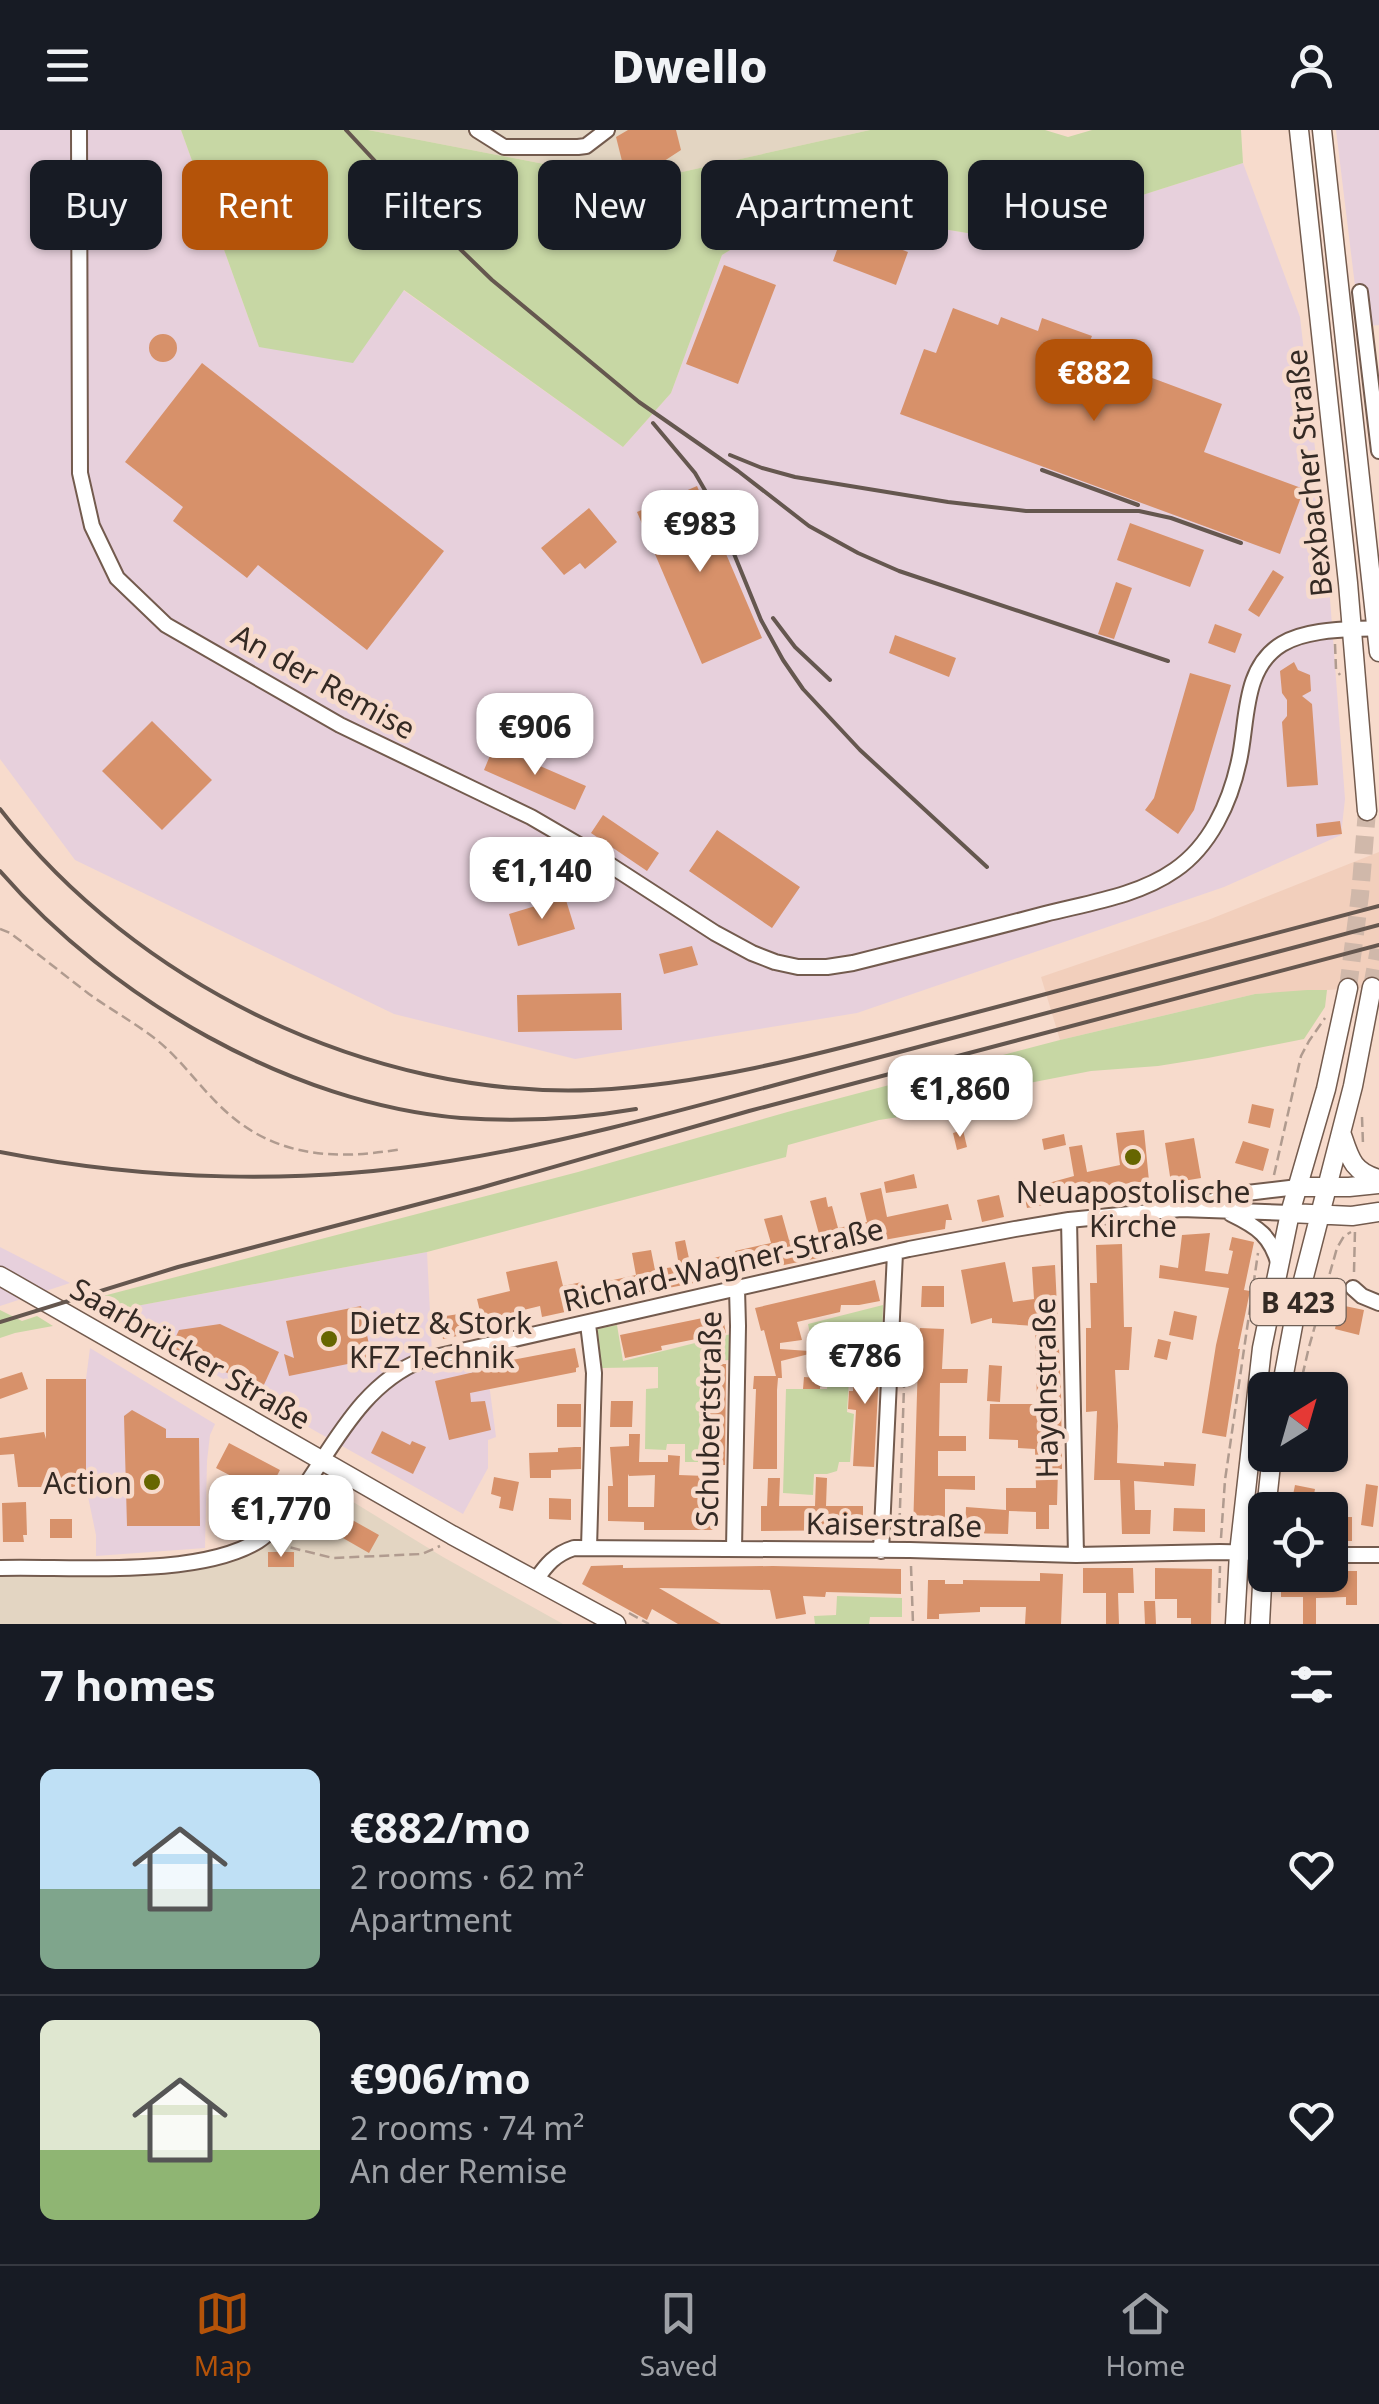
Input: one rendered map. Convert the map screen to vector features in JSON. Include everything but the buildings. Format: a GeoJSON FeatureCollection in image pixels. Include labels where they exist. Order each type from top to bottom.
{"type":"FeatureCollection","features":[{"type":"Feature","properties":{"kind":"main road","name":"Bexbacher Straße"},"geometry":{"type":"LineString","coordinates":[[1299,130],[1368,628],[1379,652]]}},
{"type":"Feature","properties":{"kind":"main road","name":"Bexbacher Straße"},"geometry":{"type":"LineString","coordinates":[[1322,130],[1368,628],[1367,811]]}},
{"type":"Feature","properties":{"kind":"main road","name":"B 423"},"geometry":{"type":"LineString","coordinates":[[1284,1372],[1297,1304],[1342,1135],[1372,987]]}},
{"type":"Feature","properties":{"kind":"main road","name":"B 423"},"geometry":{"type":"LineString","coordinates":[[1234,1624],[1262,1348],[1290,1212],[1326,1089],[1348,988]]}},
{"type":"Feature","properties":{"kind":"main road"},"geometry":{"type":"LineString","coordinates":[[1342,1135],[1356,1167],[1379,1182]]}},
{"type":"Feature","properties":{"kind":"main road"},"geometry":{"type":"LineString","coordinates":[[1298,1187],[1379,1182]]}},
{"type":"Feature","properties":{"kind":"main road"},"geometry":{"type":"LineString","coordinates":[[1290,1212],[1352,1216],[1379,1212]]}},
{"type":"Feature","properties":{"kind":"main road","name":"Saarbrücker Straße"},"geometry":{"type":"LineString","coordinates":[[0,1276],[452,1535],[536,1580],[617,1616]]}},
{"type":"Feature","properties":{"kind":"main road"},"geometry":{"type":"LineString","coordinates":[[1260,1624],[1262,1592]]}},
{"type":"Feature","properties":{"kind":"street","name":"An der Remise"},"geometry":{"type":"LineString","coordinates":[[79,130],[80,473],[92,526],[118,578],[166,625],[368,739],[531,817],[715,932],[775,962],[798,967],[853,964],[1112,898],[1156,881],[1177,869],[1222,815],[1240,760],[1248,697],[1264,661],[1284,642],[1302,636],[1368,628]]}},
{"type":"Feature","properties":{"kind":"street"},"geometry":{"type":"LineString","coordinates":[[477,130],[504,147],[578,148],[607,130]]}},
{"type":"Feature","properties":{"kind":"street"},"geometry":{"type":"LineString","coordinates":[[1360,292],[1379,451]]}},
{"type":"Feature","properties":{"kind":"street","name":"Richard-Wagner-Straße"},"geometry":{"type":"LineString","coordinates":[[1181,1210],[1247,1193],[1298,1187]]}},
{"type":"Feature","properties":{"kind":"street","name":"Richard-Wagner-Straße"},"geometry":{"type":"LineString","coordinates":[[260,1540],[288,1510],[338,1434],[368,1398],[392,1374],[439,1356],[964,1238],[1069,1220],[1181,1210],[1290,1212]]}},
{"type":"Feature","properties":{"kind":"street"},"geometry":{"type":"LineString","coordinates":[[1226,1211],[1266,1236],[1279,1266]]}},
{"type":"Feature","properties":{"kind":"street","name":"Haydnstraße"},"geometry":{"type":"LineString","coordinates":[[1069,1220],[1076,1556]]}},
{"type":"Feature","properties":{"kind":"street"},"geometry":{"type":"LineString","coordinates":[[881,1550],[895,1253]]}},
{"type":"Feature","properties":{"kind":"street"},"geometry":{"type":"LineString","coordinates":[[1353,1288],[1379,1302]]}},
{"type":"Feature","properties":{"kind":"street","name":"Schubertstraße"},"geometry":{"type":"LineString","coordinates":[[734,1549],[737,1290]]}},
{"type":"Feature","properties":{"kind":"street"},"geometry":{"type":"LineString","coordinates":[[588,1324],[594,1374],[589,1548]]}},
{"type":"Feature","properties":{"kind":"street"},"geometry":{"type":"LineString","coordinates":[[0,1568],[134,1566],[204,1560],[225,1556],[260,1540]]}},
{"type":"Feature","properties":{"kind":"street","name":"Kaiserstraße"},"geometry":{"type":"LineString","coordinates":[[536,1580],[548,1562],[574,1548],[904,1550],[1076,1556],[1248,1553]]}},
{"type":"Feature","properties":{"kind":"street"},"geometry":{"type":"LineString","coordinates":[[1348,1554],[1379,1555]]}},
{"type":"Feature","properties":{"kind":"path"},"geometry":{"type":"LineString","coordinates":[[0,928],[154,1038],[251,1132],[292,1150],[338,1155],[402,1149]]}},
{"type":"Feature","properties":{"kind":"path"},"geometry":{"type":"LineString","coordinates":[[1278,1157],[1301,1056],[1328,1016]]}},
{"type":"Feature","properties":{"kind":"path"},"geometry":{"type":"LineString","coordinates":[[1353,1288],[1355,1228]]}},
{"type":"Feature","properties":{"kind":"path"},"geometry":{"type":"LineString","coordinates":[[906,1354],[904,1550],[913,1624]]}},
{"type":"Feature","properties":{"kind":"path"},"geometry":{"type":"LineString","coordinates":[[260,1540],[334,1558],[422,1554],[436,1549],[452,1535]]}},
{"type":"Feature","properties":{"kind":"path"},"geometry":{"type":"LineString","coordinates":[[617,1616],[650,1624]]}},
{"type":"Feature","properties":{"kind":"shaded area"},"geometry":{"type":"Polygon","coordinates":[[[0,130],[181,130],[192,160],[182,160],[182,250],[224,250],[259,347],[403,290],[623,447],[671,393],[722,255],[730,250],[948,250],[948,230],[968,233],[968,250],[1144,250],[1144,194],[1243,163],[1300,317],[1326,545],[1345,799],[1341,835],[1224,887],[857,1013],[575,1059],[394,1014],[75,860],[0,759],[0,130]]]}},
{"type":"Feature","properties":{"kind":"shaded area"},"geometry":{"type":"Polygon","coordinates":[[[368,130],[870,130],[736,160],[701,160],[701,168],[681,172],[681,160],[538,163],[368,130]]]}},
{"type":"Feature","properties":{"kind":"shaded area"},"geometry":{"type":"Polygon","coordinates":[[[1336,130],[1379,130],[1379,325],[1360,327],[1336,130]]]}},
{"type":"Feature","properties":{"kind":"shaded area"},"geometry":{"type":"Polygon","coordinates":[[[1379,852],[1379,987],[1255,994],[1060,1040],[1041,977],[1208,920],[1379,852]]]}},
{"type":"Feature","properties":{"kind":"shaded area"},"geometry":{"type":"Polygon","coordinates":[[[0,1247],[70,1283],[0,1306],[0,1247]]]}},
{"type":"Feature","properties":{"kind":"shaded area"},"geometry":{"type":"Polygon","coordinates":[[[427,1252],[433,1374],[486,1360],[496,1437],[488,1440],[488,1468],[463,1514],[104,1312],[427,1252]]]}},
{"type":"Feature","properties":{"kind":"shaded area"},"geometry":{"type":"Polygon","coordinates":[[[90,1348],[215,1424],[207,1461],[205,1548],[96,1556],[96,1535],[86,1487],[86,1379],[90,1348]]]}},
{"type":"Feature","properties":{"kind":"shaded area"},"geometry":{"type":"Polygon","coordinates":[[[327,1486],[563,1624],[0,1624],[0,1572],[174,1569],[233,1560],[262,1548],[327,1486]]]}},
{"type":"Feature","properties":{"kind":"green space"},"geometry":{"type":"Polygon","coordinates":[[[181,130],[368,130],[538,163],[538,250],[681,250],[681,172],[701,168],[701,250],[730,250],[722,255],[671,393],[623,447],[404,290],[353,363],[259,347],[224,250],[328,250],[328,160],[192,160],[181,130]]]}},
{"type":"Feature","properties":{"kind":"green space"},"geometry":{"type":"Polygon","coordinates":[[[870,130],[1045,130],[1068,137],[1092,130],[1241,130],[1243,163],[1144,194],[1144,160],[968,160],[968,233],[948,230],[948,160],[736,160],[870,130]]]}},
{"type":"Feature","properties":{"kind":"green space"},"geometry":{"type":"Polygon","coordinates":[[[1327,990],[1325,1007],[1304,1039],[1208,1058],[1091,1071],[1024,1084],[959,1108],[879,1120],[788,1145],[786,1157],[427,1252],[104,1312],[84,1301],[1060,1040],[1255,994],[1327,990]]]}},
{"type":"Feature","properties":{"kind":"green space"},"geometry":{"type":"Polygon","coordinates":[[[883,1305],[882,1349],[851,1348],[847,1412],[854,1414],[850,1462],[839,1462],[837,1471],[814,1474],[813,1495],[783,1493],[786,1389],[827,1389],[830,1357],[814,1353],[808,1324],[883,1305]]]}},
{"type":"Feature","properties":{"kind":"green space"},"geometry":{"type":"Polygon","coordinates":[[[0,1310],[22,1321],[37,1316],[53,1326],[0,1338],[0,1310]]]}},
{"type":"Feature","properties":{"kind":"green space"},"geometry":{"type":"Polygon","coordinates":[[[617,1325],[623,1361],[731,1334],[731,1360],[705,1361],[698,1462],[685,1462],[685,1444],[667,1444],[666,1450],[645,1449],[646,1389],[658,1388],[658,1367],[601,1368],[597,1329],[617,1325]]]}},
{"type":"Feature","properties":{"kind":"green space"},"geometry":{"type":"Polygon","coordinates":[[[837,1596],[902,1598],[902,1617],[870,1617],[869,1624],[815,1624],[814,1616],[836,1615],[837,1596]]]}},
{"type":"Feature","properties":{"kind":"tunnel"},"geometry":{"type":"LineString","coordinates":[[1348,988],[1367,811]]}},
{"type":"Feature","properties":{"kind":"tunnel"},"geometry":{"type":"LineString","coordinates":[[1372,987],[1379,949]]}},
{"type":"Feature","properties":{"kind":"railway"},"geometry":{"type":"LineString","coordinates":[[346,130],[492,280],[639,402],[809,526],[899,571],[1168,661]]}},
{"type":"Feature","properties":{"kind":"railway"},"geometry":{"type":"LineString","coordinates":[[653,423],[695,473],[734,554]]}},
{"type":"Feature","properties":{"kind":"railway"},"geometry":{"type":"LineString","coordinates":[[730,455],[795,477],[948,502],[1026,511],[1139,511],[1241,543]]}},
{"type":"Feature","properties":{"kind":"railway"},"geometry":{"type":"LineString","coordinates":[[1042,470],[1138,505]]}},
{"type":"Feature","properties":{"kind":"railway"},"geometry":{"type":"LineString","coordinates":[[730,544],[761,620],[803,689],[860,750],[987,867]]}},
{"type":"Feature","properties":{"kind":"railway"},"geometry":{"type":"LineString","coordinates":[[773,618],[795,647],[830,680]]}},
{"type":"Feature","properties":{"kind":"railway"},"geometry":{"type":"LineString","coordinates":[[0,809],[55,872],[118,928],[188,977],[264,1019],[343,1051],[426,1074],[509,1088],[593,1090],[731,1073],[1379,906]]}},
{"type":"Feature","properties":{"kind":"railway"},"geometry":{"type":"LineString","coordinates":[[0,871],[44,918],[149,1001],[208,1037],[269,1067],[333,1091],[397,1109],[461,1118],[548,1119],[636,1109]]}},
{"type":"Feature","properties":{"kind":"railway"},"geometry":{"type":"LineString","coordinates":[[0,1152],[112,1169],[225,1176],[338,1174],[450,1161],[653,1117],[1379,925]]}},
{"type":"Feature","properties":{"kind":"railway"},"geometry":{"type":"LineString","coordinates":[[0,1322],[178,1267],[1379,945]]}},
{"type":"Feature","properties":{"kind":"place","name":"Neuapostolische Kirche"},"geometry":{"type":"Point","coordinates":[1133,1157]}},
{"type":"Feature","properties":{"kind":"place","name":"Dietz & Stork KFZ Technik"},"geometry":{"type":"Point","coordinates":[329,1339]}},
{"type":"Feature","properties":{"kind":"place","name":"Action"},"geometry":{"type":"Point","coordinates":[152,1482]}}]}
